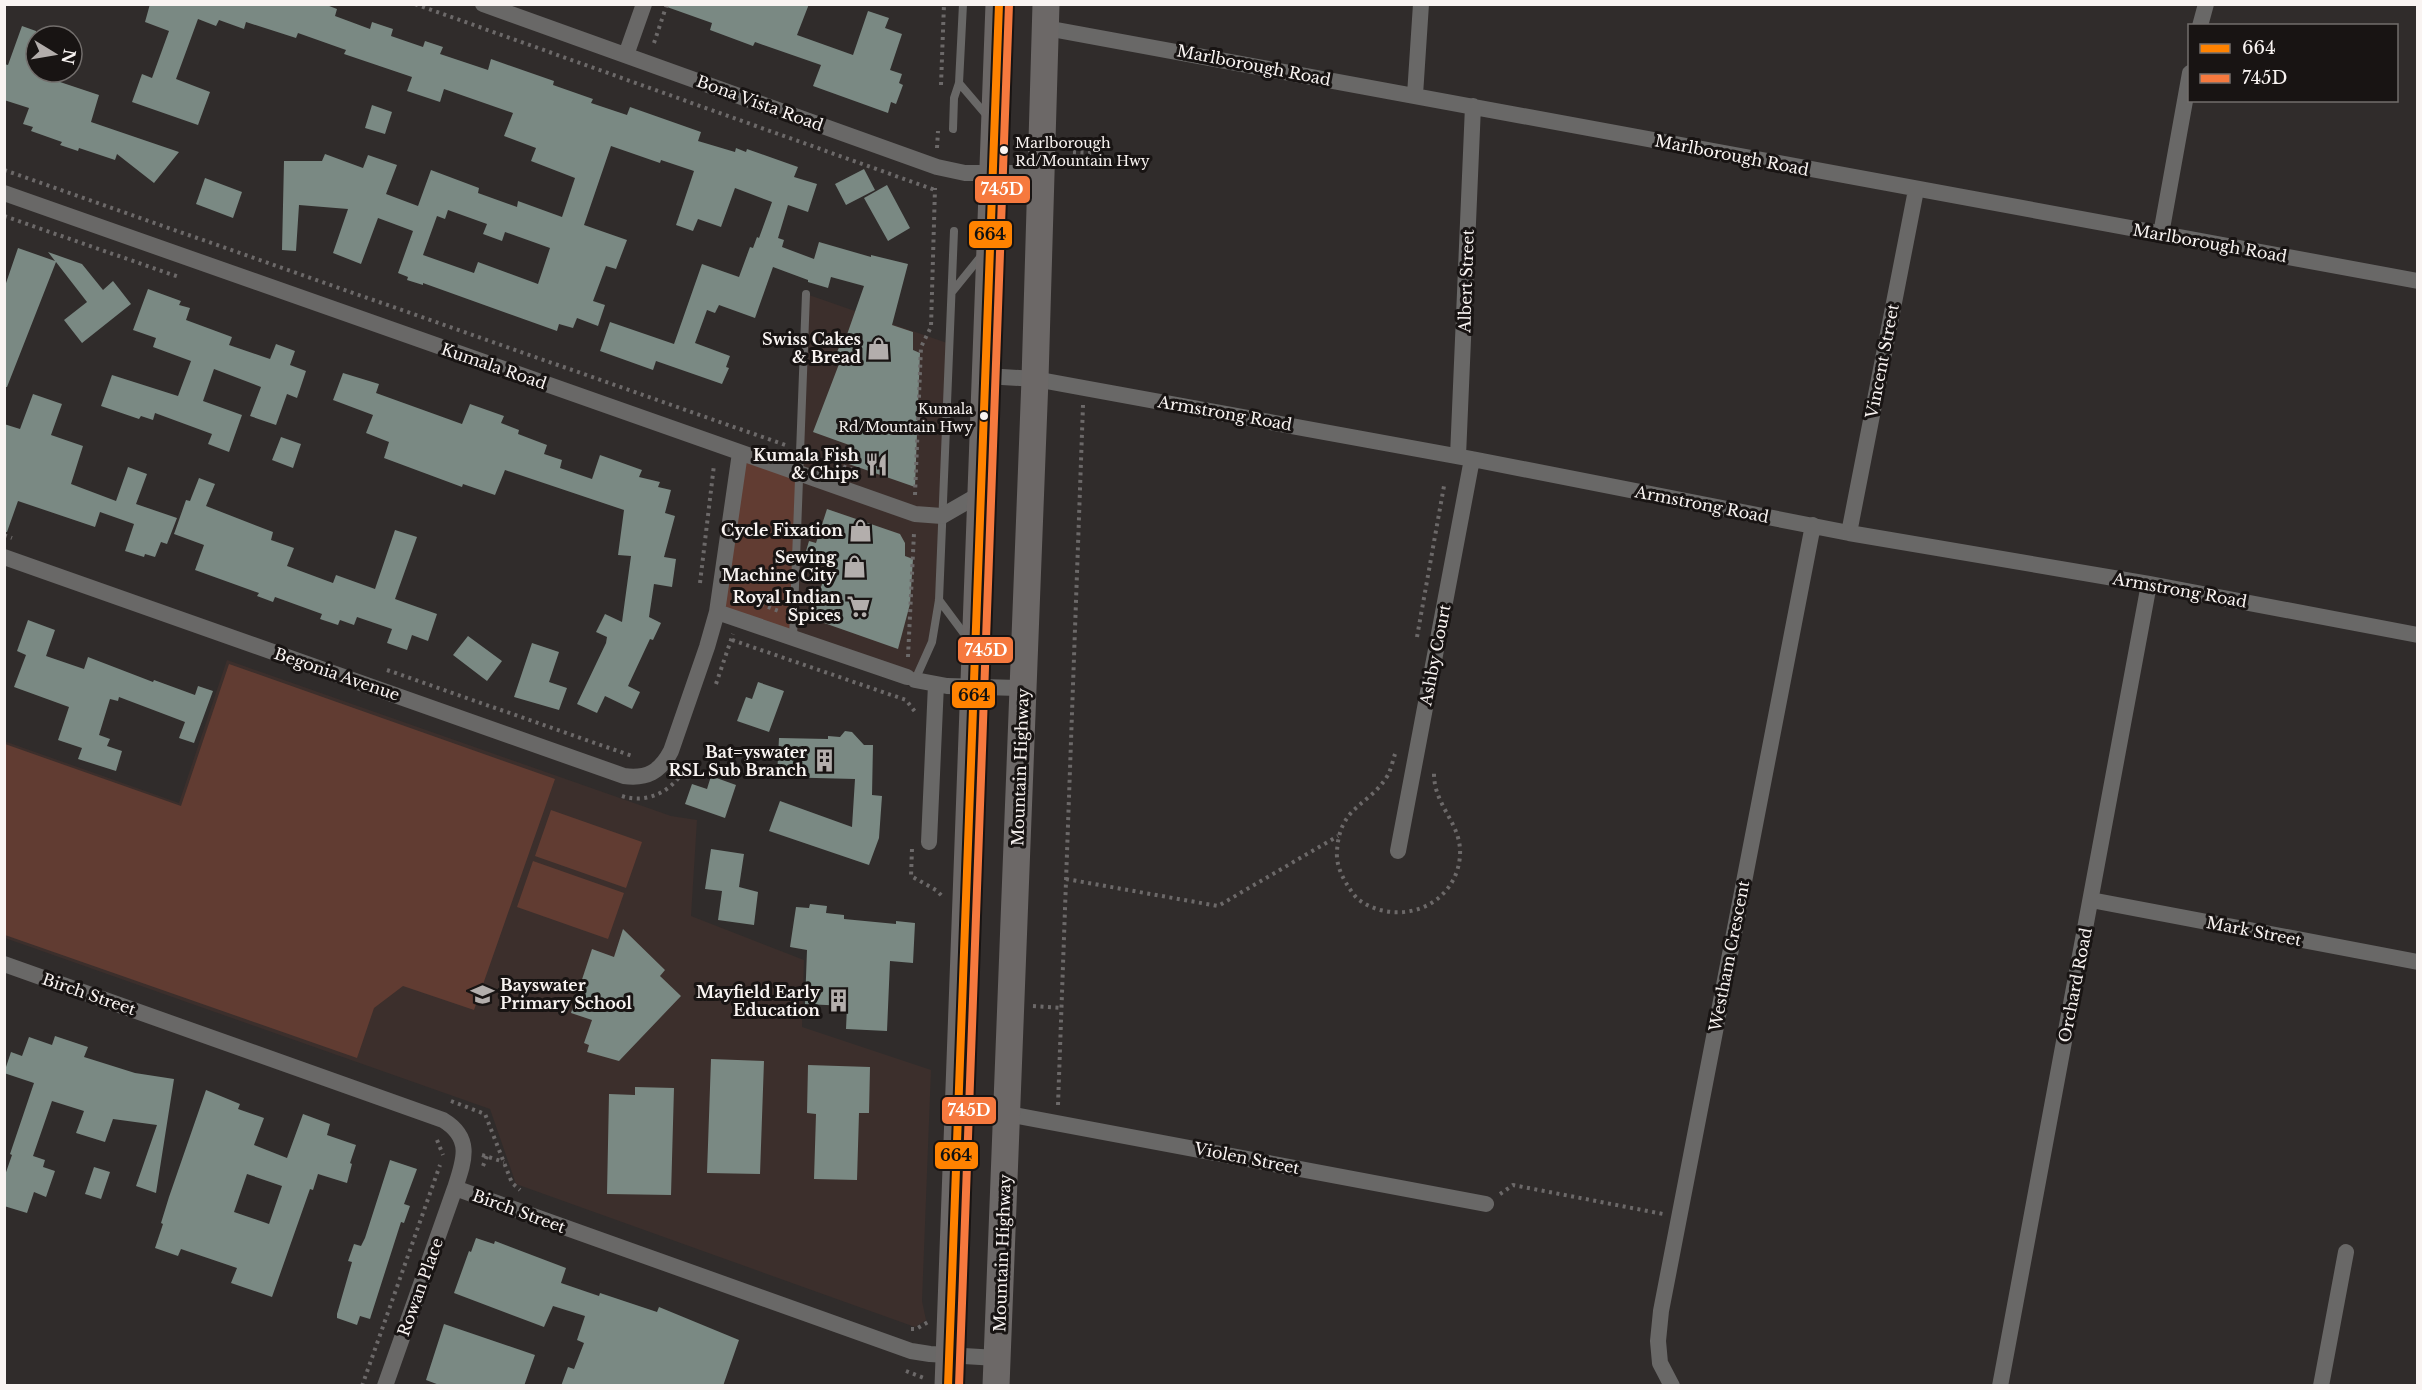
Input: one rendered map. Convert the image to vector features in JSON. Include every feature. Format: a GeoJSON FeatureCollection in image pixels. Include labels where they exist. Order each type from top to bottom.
{"type":"FeatureCollection","features":[{"type":"Feature","properties":{"kind":"main road"},"geometry":{"type":"LineString","coordinates":[[948,1386],[999,4]]}},
{"type":"Feature","properties":{"kind":"main road","name":"Mountain Highway"},"geometry":{"type":"LineString","coordinates":[[996,1386],[1035,379],[1046,16]]}},
{"type":"Feature","properties":{"kind":"street","name":"Bona Vista Road"},"geometry":{"type":"LineString","coordinates":[[483,4],[937,166],[958,172],[1042,173]]}},
{"type":"Feature","properties":{"kind":"street"},"geometry":{"type":"LineString","coordinates":[[626,55],[644,4]]}},
{"type":"Feature","properties":{"kind":"street"},"geometry":{"type":"LineString","coordinates":[[1415,95],[1421,4]]}},
{"type":"Feature","properties":{"kind":"street"},"geometry":{"type":"LineString","coordinates":[[2201,24],[2206,4]]}},
{"type":"Feature","properties":{"kind":"street","name":"Marlborough Road"},"geometry":{"type":"LineString","coordinates":[[1046,16],[1415,95],[2418,282]]}},
{"type":"Feature","properties":{"kind":"street"},"geometry":{"type":"LineString","coordinates":[[2161,234],[2188,84]]}},
{"type":"Feature","properties":{"kind":"street","name":"Albert Street"},"geometry":{"type":"LineString","coordinates":[[1465,458],[1473,105]]}},
{"type":"Feature","properties":{"kind":"street","name":"Vincent Street"},"geometry":{"type":"LineString","coordinates":[[1849,533],[1916,190]]}},
{"type":"Feature","properties":{"kind":"street","name":"Kumala Road"},"geometry":{"type":"LineString","coordinates":[[4,192],[915,514],[942,516]]}},
{"type":"Feature","properties":{"kind":"street","name":"Armstrong Road"},"geometry":{"type":"LineString","coordinates":[[986,376],[1035,379],[1465,458],[1849,533],[2149,584],[2418,635]]}},
{"type":"Feature","properties":{"kind":"street"},"geometry":{"type":"LineString","coordinates":[[740,453],[717,612],[911,678],[936,684],[1023,688]]}},
{"type":"Feature","properties":{"kind":"street","name":"Ashby Court"},"geometry":{"type":"LineString","coordinates":[[1398,850],[1465,458]]}},
{"type":"Feature","properties":{"kind":"street"},"geometry":{"type":"LineString","coordinates":[[942,516],[982,493]]}},
{"type":"Feature","properties":{"kind":"street","name":"Westham Crescent"},"geometry":{"type":"LineString","coordinates":[[1672,1386],[1660,1363],[1658,1341],[1661,1311],[1813,525]]}},
{"type":"Feature","properties":{"kind":"street","name":"Begonia Avenue"},"geometry":{"type":"LineString","coordinates":[[4,557],[624,776],[647,776],[660,769],[666,761],[708,647],[717,612]]}},
{"type":"Feature","properties":{"kind":"street","name":"Orchard Road"},"geometry":{"type":"LineString","coordinates":[[2000,1386],[2149,584]]}},
{"type":"Feature","properties":{"kind":"street"},"geometry":{"type":"LineString","coordinates":[[929,842],[936,684]]}},
{"type":"Feature","properties":{"kind":"street","name":"Mark Street"},"geometry":{"type":"LineString","coordinates":[[2091,900],[2418,962]]}},
{"type":"Feature","properties":{"kind":"street","name":"Birch Street"},"geometry":{"type":"LineString","coordinates":[[4,964],[443,1120],[460,1134],[464,1149],[463,1162],[455,1188],[911,1351],[949,1356],[997,1358]]}},
{"type":"Feature","properties":{"kind":"street","name":"Violen Street"},"geometry":{"type":"LineString","coordinates":[[1008,1114],[1486,1204]]}},
{"type":"Feature","properties":{"kind":"street","name":"Rowan Place"},"geometry":{"type":"LineString","coordinates":[[385,1386],[455,1188]]}},
{"type":"Feature","properties":{"kind":"street"},"geometry":{"type":"LineString","coordinates":[[2322,1386],[2346,1252]]}},
{"type":"Feature","properties":{"kind":"lane"},"geometry":{"type":"LineString","coordinates":[[953,129],[954,98],[959,83],[963,4]]}},
{"type":"Feature","properties":{"kind":"lane"},"geometry":{"type":"LineString","coordinates":[[959,83],[995,124]]}},
{"type":"Feature","properties":{"kind":"lane"},"geometry":{"type":"LineString","coordinates":[[911,678],[932,642],[939,600],[954,231]]}},
{"type":"Feature","properties":{"kind":"lane"},"geometry":{"type":"LineString","coordinates":[[952,292],[991,243]]}},
{"type":"Feature","properties":{"kind":"lane"},"geometry":{"type":"LineString","coordinates":[[793,639],[806,294]]}},
{"type":"Feature","properties":{"kind":"lane"},"geometry":{"type":"LineString","coordinates":[[939,600],[976,649]]}},
{"type":"Feature","properties":{"kind":"path"},"geometry":{"type":"LineString","coordinates":[[415,4],[935,190],[931,327],[921,347],[916,492],[905,489]]}},
{"type":"Feature","properties":{"kind":"path"},"geometry":{"type":"LineString","coordinates":[[654,43],[667,4]]}},
{"type":"Feature","properties":{"kind":"path"},"geometry":{"type":"LineString","coordinates":[[941,90],[944,4]]}},
{"type":"Feature","properties":{"kind":"path"},"geometry":{"type":"LineString","coordinates":[[938,125],[938,145]]}},
{"type":"Feature","properties":{"kind":"path"},"geometry":{"type":"LineString","coordinates":[[1073,153],[1093,153]]}},
{"type":"Feature","properties":{"kind":"path"},"geometry":{"type":"LineString","coordinates":[[4,170],[863,473]]}},
{"type":"Feature","properties":{"kind":"path"},"geometry":{"type":"LineString","coordinates":[[1058,1100],[1083,400]]}},
{"type":"Feature","properties":{"kind":"path"},"geometry":{"type":"LineString","coordinates":[[699,586],[714,465]]}},
{"type":"Feature","properties":{"kind":"path"},"geometry":{"type":"LineString","coordinates":[[908,657],[914,526]]}},
{"type":"Feature","properties":{"kind":"path"},"geometry":{"type":"LineString","coordinates":[[4,535],[16,539]]}},
{"type":"Feature","properties":{"kind":"path"},"geometry":{"type":"LineString","coordinates":[[732,640],[906,700],[918,717]]}},
{"type":"Feature","properties":{"kind":"path"},"geometry":{"type":"LineString","coordinates":[[376,666],[635,757],[639,756]]}},
{"type":"Feature","properties":{"kind":"path"},"geometry":{"type":"LineString","coordinates":[[1066,879],[1218,906],[1339,836]]}},
{"type":"Feature","properties":{"kind":"path"},"geometry":{"type":"LineString","coordinates":[[912,846],[911,876],[940,893],[944,903]]}},
{"type":"Feature","properties":{"kind":"path"},"geometry":{"type":"LineString","coordinates":[[1025,1005],[1062,1008]]}},
{"type":"Feature","properties":{"kind":"path"},"geometry":{"type":"LineString","coordinates":[[362,1386],[443,1157],[437,1139]]}},
{"type":"Feature","properties":{"kind":"path"},"geometry":{"type":"LineString","coordinates":[[478,1154],[504,1162]]}},
{"type":"Feature","properties":{"kind":"path"},"geometry":{"type":"LineString","coordinates":[[483,1166],[487,1156]]}},
{"type":"Feature","properties":{"kind":"path"},"geometry":{"type":"LineString","coordinates":[[1486,1204],[1513,1185],[1679,1217]]}},
{"type":"Feature","properties":{"kind":"path"},"geometry":{"type":"LineString","coordinates":[[927,1314],[932,1332]]}},
{"type":"Feature","properties":{"kind":"shaded area"},"geometry":{"type":"Polygon","coordinates":[[[806,294],[950,344],[935,629],[915,680],[793,639],[806,294]]]}},
{"type":"Feature","properties":{"kind":"shaded area"},"geometry":{"type":"Polygon","coordinates":[[[740,453],[799,473],[793,639],[717,612],[740,453]]]}},
{"type":"Feature","properties":{"kind":"shaded area","name":"Bayswater Primary School"},"geometry":{"type":"Polygon","coordinates":[[[227,660],[671,816],[697,820],[691,916],[804,960],[802,1027],[931,1070],[922,1301],[926,1320],[915,1327],[516,1184],[490,1109],[5,938],[4,741],[179,803],[227,660]]]}},
{"type":"Feature","properties":{"kind":"shaded area"},"geometry":{"type":"Polygon","coordinates":[[[229,664],[555,779],[474,1010],[403,986],[374,1008],[357,1058],[5,935],[5,744],[181,806],[229,664]]]}},
{"type":"Feature","properties":{"kind":"shaded area"},"geometry":{"type":"Polygon","coordinates":[[[551,810],[642,842],[626,888],[535,856],[551,810]]]}},
{"type":"Feature","properties":{"kind":"shaded area"},"geometry":{"type":"Polygon","coordinates":[[[533,861],[624,893],[608,939],[517,907],[533,861]]]}},
{"type":"Feature","properties":{"kind":"building"},"geometry":{"type":"Polygon","coordinates":[[[150,4],[324,4],[337,9],[335,16],[370,29],[372,22],[393,29],[391,36],[423,47],[425,41],[443,47],[440,54],[488,70],[491,59],[554,81],[553,85],[593,99],[591,103],[627,115],[630,107],[701,132],[698,141],[735,152],[736,148],[746,152],[747,149],[798,167],[794,177],[817,184],[808,212],[788,205],[778,238],[784,240],[782,247],[814,259],[819,242],[871,257],[871,255],[908,264],[892,325],[913,332],[913,350],[920,353],[915,487],[846,463],[852,446],[813,432],[839,364],[833,362],[840,345],[843,346],[864,286],[831,277],[828,288],[773,267],[755,318],[719,305],[715,313],[707,310],[695,343],[730,356],[726,367],[729,368],[722,384],[656,361],[653,370],[600,351],[610,322],[674,344],[702,264],[739,277],[750,247],[753,248],[757,237],[759,238],[772,202],[735,188],[721,227],[698,219],[693,231],[676,225],[694,171],[661,160],[660,163],[611,146],[584,225],[627,240],[616,269],[606,266],[593,301],[605,305],[598,326],[577,318],[573,328],[559,324],[557,331],[423,283],[423,285],[407,280],[408,277],[398,273],[413,231],[378,218],[361,264],[333,253],[348,209],[299,205],[296,251],[282,250],[284,161],[322,161],[325,154],[363,168],[368,155],[397,165],[386,194],[418,206],[431,170],[479,188],[478,193],[517,207],[518,201],[562,217],[575,178],[531,161],[536,148],[504,136],[513,113],[444,89],[440,102],[407,91],[412,77],[344,54],[346,50],[298,33],[296,38],[246,22],[244,29],[219,20],[216,26],[198,19],[176,79],[210,92],[198,125],[132,102],[142,74],[152,78],[169,31],[145,22],[150,4]],[[448,210],[445,219],[437,216],[423,255],[474,273],[478,262],[538,284],[550,248],[505,232],[502,241],[483,234],[487,224],[448,210]]]}},
{"type":"Feature","properties":{"kind":"building"},"geometry":{"type":"Polygon","coordinates":[[[667,4],[809,4],[797,35],[853,55],[868,11],[889,18],[885,28],[902,34],[890,70],[902,74],[899,83],[903,85],[896,104],[891,102],[888,113],[813,86],[821,65],[755,42],[753,46],[710,30],[712,23],[667,7],[667,4]]]}},
{"type":"Feature","properties":{"kind":"building"},"geometry":{"type":"Polygon","coordinates":[[[22,26],[24,27],[24,84],[66,84],[99,95],[91,122],[179,152],[154,183],[117,154],[115,160],[79,148],[78,151],[60,145],[62,142],[31,131],[33,127],[23,124],[29,108],[4,100],[4,64],[8,65],[22,26]]]}},
{"type":"Feature","properties":{"kind":"building"},"geometry":{"type":"Polygon","coordinates":[[[372,105],[392,112],[385,134],[365,128],[372,105]]]}},
{"type":"Feature","properties":{"kind":"building"},"geometry":{"type":"Polygon","coordinates":[[[864,169],[875,190],[846,205],[835,184],[864,169]]]}},
{"type":"Feature","properties":{"kind":"building"},"geometry":{"type":"Polygon","coordinates":[[[205,178],[242,192],[233,218],[196,204],[205,178]]]}},
{"type":"Feature","properties":{"kind":"building"},"geometry":{"type":"Polygon","coordinates":[[[887,185],[910,228],[888,241],[864,198],[887,185]]]}},
{"type":"Feature","properties":{"kind":"building"},"geometry":{"type":"Polygon","coordinates":[[[18,248],[55,261],[48,252],[82,264],[103,290],[113,281],[131,304],[82,343],[64,320],[87,302],[56,262],[7,387],[4,387],[4,289],[18,248]]]}},
{"type":"Feature","properties":{"kind":"building"},"geometry":{"type":"Polygon","coordinates":[[[148,289],[181,301],[179,305],[190,308],[186,320],[232,337],[229,345],[270,359],[276,344],[295,351],[290,365],[306,371],[297,398],[287,394],[276,425],[250,416],[261,387],[214,369],[203,401],[242,415],[229,452],[208,444],[212,434],[155,413],[153,420],[141,416],[139,419],[101,406],[112,375],[178,396],[191,361],[153,347],[156,338],[133,330],[148,289]]]}},
{"type":"Feature","properties":{"kind":"building"},"geometry":{"type":"Polygon","coordinates":[[[343,373],[379,384],[376,393],[462,424],[470,404],[504,416],[501,423],[519,430],[518,434],[547,445],[544,454],[562,460],[560,468],[592,479],[600,455],[642,470],[639,477],[660,482],[658,487],[671,490],[665,513],[675,516],[664,557],[676,559],[672,587],[654,584],[649,617],[661,623],[653,640],[650,639],[628,686],[640,692],[632,709],[605,696],[597,713],[577,704],[606,643],[607,637],[596,632],[605,614],[622,622],[631,556],[618,555],[624,510],[505,470],[495,495],[463,484],[462,487],[384,458],[389,442],[366,433],[373,415],[333,400],[343,373]]]}},
{"type":"Feature","properties":{"kind":"building"},"geometry":{"type":"Polygon","coordinates":[[[33,394],[62,404],[51,435],[83,446],[71,484],[116,501],[128,467],[147,474],[136,504],[177,518],[167,544],[161,542],[155,557],[145,554],[144,557],[125,551],[134,524],[100,512],[95,527],[18,501],[7,532],[4,532],[4,424],[20,429],[33,394]]]}},
{"type":"Feature","properties":{"kind":"building"},"geometry":{"type":"Polygon","coordinates":[[[281,437],[301,444],[293,468],[272,460],[281,437]]]}},
{"type":"Feature","properties":{"kind":"building"},"geometry":{"type":"Polygon","coordinates":[[[199,478],[215,484],[206,506],[273,532],[271,540],[294,548],[287,566],[333,583],[336,575],[375,589],[395,530],[417,537],[395,599],[437,614],[428,641],[412,635],[407,650],[387,643],[392,629],[357,617],[354,625],[340,620],[338,625],[320,619],[322,614],[275,597],[273,602],[257,596],[259,593],[195,570],[204,545],[174,534],[186,500],[190,501],[199,478]]]}},
{"type":"Feature","properties":{"kind":"building"},"geometry":{"type":"Polygon","coordinates":[[[827,509],[900,534],[905,543],[905,556],[913,559],[910,604],[898,649],[810,618],[828,567],[804,558],[809,541],[816,543],[827,509]]]}},
{"type":"Feature","properties":{"kind":"building"},"geometry":{"type":"Polygon","coordinates":[[[28,620],[55,630],[46,656],[84,669],[88,657],[153,682],[154,680],[195,695],[198,686],[213,691],[194,743],[179,738],[185,722],[119,697],[118,701],[110,699],[99,735],[110,739],[107,746],[122,751],[116,771],[78,759],[82,748],[58,740],[69,707],[14,687],[26,655],[17,651],[28,620]]]}},
{"type":"Feature","properties":{"kind":"building"},"geometry":{"type":"Polygon","coordinates":[[[468,636],[502,661],[487,681],[453,655],[468,636]]]}},
{"type":"Feature","properties":{"kind":"building"},"geometry":{"type":"Polygon","coordinates":[[[532,643],[559,652],[549,682],[567,688],[559,710],[514,697],[532,643]]]}},
{"type":"Feature","properties":{"kind":"building"},"geometry":{"type":"Polygon","coordinates":[[[758,682],[784,691],[769,732],[737,721],[746,697],[752,699],[758,682]]]}},
{"type":"Feature","properties":{"kind":"building"},"geometry":{"type":"Polygon","coordinates":[[[845,731],[852,732],[864,745],[873,745],[872,795],[882,796],[879,838],[869,865],[769,831],[780,801],[852,827],[855,779],[777,777],[779,738],[828,739],[828,736],[840,737],[845,731]]]}},
{"type":"Feature","properties":{"kind":"building"},"geometry":{"type":"Polygon","coordinates":[[[711,776],[736,785],[725,818],[685,804],[692,784],[707,789],[711,776]]]}},
{"type":"Feature","properties":{"kind":"building"},"geometry":{"type":"Polygon","coordinates":[[[711,849],[744,854],[739,887],[758,892],[754,925],[718,920],[722,891],[705,889],[711,849]]]}},
{"type":"Feature","properties":{"kind":"building"},"geometry":{"type":"Polygon","coordinates":[[[810,904],[827,906],[826,913],[844,915],[844,919],[896,924],[896,921],[915,923],[913,963],[890,961],[887,1031],[846,1029],[847,1006],[805,1004],[807,950],[790,947],[796,907],[809,908],[810,904]]]}},
{"type":"Feature","properties":{"kind":"building"},"geometry":{"type":"Polygon","coordinates":[[[623,929],[665,970],[660,976],[681,996],[619,1061],[587,1052],[589,1045],[584,1043],[592,1020],[571,1013],[592,949],[614,957],[623,929]]]}},
{"type":"Feature","properties":{"kind":"building"},"geometry":{"type":"Polygon","coordinates":[[[55,1036],[88,1047],[84,1057],[135,1073],[174,1079],[156,1193],[136,1186],[157,1125],[113,1119],[105,1142],[76,1133],[84,1111],[52,1101],[33,1156],[45,1160],[43,1167],[55,1171],[46,1197],[34,1192],[27,1213],[4,1206],[4,1178],[34,1083],[4,1073],[11,1052],[22,1056],[29,1037],[52,1045],[55,1036]]]}},
{"type":"Feature","properties":{"kind":"building"},"geometry":{"type":"Polygon","coordinates":[[[711,1059],[764,1061],[760,1174],[707,1173],[711,1059]]]}},
{"type":"Feature","properties":{"kind":"building"},"geometry":{"type":"Polygon","coordinates":[[[808,1065],[870,1067],[869,1113],[859,1113],[857,1180],[814,1179],[816,1114],[807,1113],[808,1065]]]}},
{"type":"Feature","properties":{"kind":"building"},"geometry":{"type":"Polygon","coordinates":[[[635,1087],[674,1088],[671,1195],[607,1194],[609,1094],[635,1095],[635,1087]]]}},
{"type":"Feature","properties":{"kind":"building"},"geometry":{"type":"Polygon","coordinates":[[[206,1090],[240,1104],[238,1109],[264,1118],[254,1145],[287,1158],[303,1114],[330,1124],[327,1135],[356,1145],[347,1183],[318,1174],[313,1190],[310,1189],[272,1297],[231,1283],[237,1268],[181,1249],[178,1256],[155,1248],[169,1197],[206,1090]],[[247,1174],[234,1212],[269,1224],[282,1186],[247,1174]]]}},
{"type":"Feature","properties":{"kind":"building"},"geometry":{"type":"Polygon","coordinates":[[[390,1160],[417,1169],[404,1204],[410,1206],[404,1223],[401,1222],[370,1319],[360,1316],[357,1325],[337,1318],[337,1314],[352,1262],[348,1261],[354,1244],[361,1246],[365,1238],[390,1160]]]}},
{"type":"Feature","properties":{"kind":"building"},"geometry":{"type":"Polygon","coordinates":[[[94,1167],[110,1172],[101,1199],[85,1194],[94,1167]]]}},
{"type":"Feature","properties":{"kind":"building"},"geometry":{"type":"Polygon","coordinates":[[[476,1238],[494,1244],[495,1241],[566,1268],[561,1283],[657,1312],[659,1307],[739,1340],[723,1386],[561,1386],[568,1367],[574,1369],[584,1343],[577,1340],[585,1316],[553,1306],[544,1327],[454,1293],[476,1238]]]}},
{"type":"Feature","properties":{"kind":"building"},"geometry":{"type":"Polygon","coordinates":[[[444,1324],[535,1355],[524,1386],[442,1386],[426,1380],[444,1324]]]}},
{"type":"Feature","properties":{"kind":"transit line","name":"664"},"geometry":{"type":"LineString","coordinates":[[948,1386],[999,4]]}},
{"type":"Feature","properties":{"kind":"transit line","name":"745D"},"geometry":{"type":"LineString","coordinates":[[959,1386],[1009,4]]}},
{"type":"Feature","properties":{"kind":"place","name":"Marlborough Rd/Mountain Hwy"},"geometry":{"type":"Point","coordinates":[1004,150]}},
{"type":"Feature","properties":{"kind":"place","name":"Swiss Cakes & Bread"},"geometry":{"type":"Point","coordinates":[879,348]}},
{"type":"Feature","properties":{"kind":"place","name":"Kumala Rd/Mountain Hwy"},"geometry":{"type":"Point","coordinates":[984,416]}},
{"type":"Feature","properties":{"kind":"place","name":"Kumala Fish & Chips"},"geometry":{"type":"Point","coordinates":[877,464]}},
{"type":"Feature","properties":{"kind":"place","name":"Cycle Fixation"},"geometry":{"type":"Point","coordinates":[861,530]}},
{"type":"Feature","properties":{"kind":"place","name":"Sewing Machine City"},"geometry":{"type":"Point","coordinates":[854,566]}},
{"type":"Feature","properties":{"kind":"place","name":"Royal Indian Spices"},"geometry":{"type":"Point","coordinates":[859,606]}},
{"type":"Feature","properties":{"kind":"place","name":"Bat=yswater RSL Sub Branch"},"geometry":{"type":"Point","coordinates":[825,761]}},
{"type":"Feature","properties":{"kind":"place","name":"Bayswater Primary School"},"geometry":{"type":"Point","coordinates":[482,994]}},
{"type":"Feature","properties":{"kind":"place","name":"Mayfield Early Education"},"geometry":{"type":"Point","coordinates":[838,1001]}}]}
